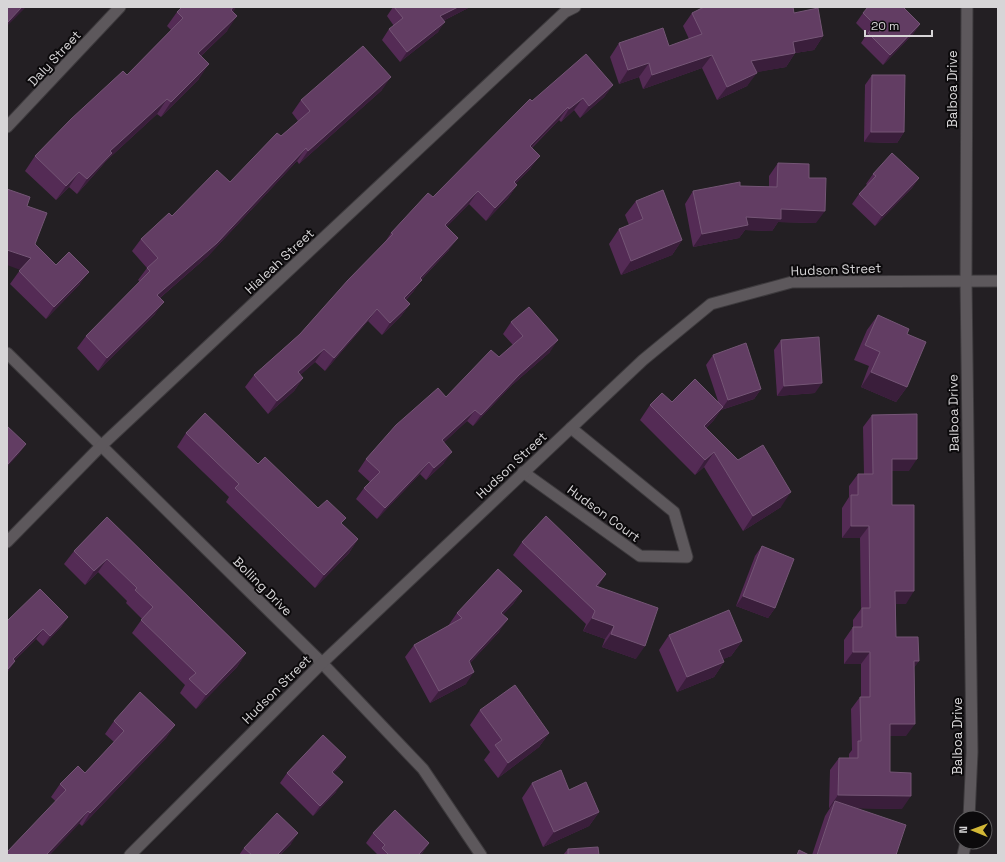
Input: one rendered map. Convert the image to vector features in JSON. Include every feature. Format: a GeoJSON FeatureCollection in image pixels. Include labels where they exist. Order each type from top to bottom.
{"type":"FeatureCollection","features":[{"type":"Feature","properties":{"kind":"street","name":"Daly Street"},"geometry":{"type":"LineString","coordinates":[[7,127],[120,7]]}},
{"type":"Feature","properties":{"kind":"street","name":"Hialeah Street"},"geometry":{"type":"LineString","coordinates":[[7,542],[101,446],[565,12],[575,7]]}},
{"type":"Feature","properties":{"kind":"street","name":"Balboa Drive"},"geometry":{"type":"LineString","coordinates":[[967,7],[966,280],[972,752],[969,810]]}},
{"type":"Feature","properties":{"kind":"street","name":"Hudson Street"},"geometry":{"type":"LineString","coordinates":[[130,855],[322,663],[523,472],[643,360],[711,304],[792,282],[998,281]]}},
{"type":"Feature","properties":{"kind":"street","name":"Bolling Drive"},"geometry":{"type":"LineString","coordinates":[[7,353],[322,663],[423,769],[481,855]]}},
{"type":"Feature","properties":{"kind":"street","name":"Hudson Court"},"geometry":{"type":"LineString","coordinates":[[523,472],[640,556],[687,557],[674,512],[571,428]]}},
{"type":"Feature","properties":{"kind":"building"},"geometry":{"type":"Polygon","coordinates":[[[7,7],[22,7],[7,23],[7,7]]]}},
{"type":"Feature","properties":{"kind":"building"},"geometry":{"type":"Polygon","coordinates":[[[182,7],[233,7],[231,10],[237,16],[198,53],[209,64],[171,102],[167,99],[110,151],[112,153],[87,179],[79,172],[66,186],[35,156],[71,119],[123,71],[127,75],[183,18],[177,12],[182,7]]]}},
{"type":"Feature","properties":{"kind":"building"},"geometry":{"type":"Polygon","coordinates":[[[394,7],[458,7],[440,16],[445,22],[407,52],[389,29],[403,18],[394,7]]]}},
{"type":"Feature","properties":{"kind":"building"},"geometry":{"type":"Polygon","coordinates":[[[704,7],[793,7],[794,13],[818,8],[823,36],[793,42],[795,53],[751,61],[757,73],[727,87],[712,55],[652,75],[649,63],[628,70],[619,43],[663,28],[669,46],[702,34],[692,13],[704,7]]]}},
{"type":"Feature","properties":{"kind":"building"},"geometry":{"type":"Polygon","coordinates":[[[868,7],[903,7],[920,24],[890,55],[868,33],[875,25],[863,13],[868,7]]]}},
{"type":"Feature","properties":{"kind":"building"},"geometry":{"type":"Polygon","coordinates":[[[363,46],[391,77],[308,151],[306,148],[217,243],[157,295],[164,302],[107,358],[86,336],[150,271],[147,268],[158,258],[141,239],[169,213],[172,216],[217,170],[230,182],[277,133],[281,136],[310,111],[301,100],[363,46]]]}},
{"type":"Feature","properties":{"kind":"building"},"geometry":{"type":"Polygon","coordinates":[[[586,54],[613,85],[589,106],[583,98],[569,109],[568,107],[530,146],[540,156],[514,182],[517,185],[495,208],[478,191],[445,225],[458,238],[420,278],[422,280],[404,298],[410,304],[390,323],[377,309],[334,358],[324,349],[298,372],[303,378],[277,401],[254,375],[300,334],[348,280],[393,234],[391,233],[428,193],[433,197],[530,99],[532,101],[586,54]]]}},
{"type":"Feature","properties":{"kind":"building"},"geometry":{"type":"Polygon","coordinates":[[[872,75],[905,75],[904,132],[871,132],[872,75]]]}},
{"type":"Feature","properties":{"kind":"building"},"geometry":{"type":"Polygon","coordinates":[[[892,153],[919,178],[882,216],[859,194],[876,176],[873,174],[892,153]]]}},
{"type":"Feature","properties":{"kind":"building"},"geometry":{"type":"Polygon","coordinates":[[[778,163],[809,164],[809,178],[826,178],[825,211],[781,209],[781,219],[746,217],[748,225],[702,234],[693,191],[740,182],[740,186],[777,187],[778,163]]]}},
{"type":"Feature","properties":{"kind":"building"},"geometry":{"type":"Polygon","coordinates":[[[7,189],[30,197],[27,206],[47,213],[35,244],[56,265],[69,252],[89,272],[54,307],[19,271],[31,258],[7,250],[7,189]]]}},
{"type":"Feature","properties":{"kind":"building"},"geometry":{"type":"Polygon","coordinates":[[[663,190],[682,240],[631,261],[619,229],[643,219],[636,201],[663,190]]]}},
{"type":"Feature","properties":{"kind":"building"},"geometry":{"type":"Polygon","coordinates":[[[529,307],[558,340],[519,375],[481,415],[475,410],[442,440],[452,452],[434,468],[429,462],[385,508],[364,488],[380,472],[366,459],[396,425],[438,388],[446,397],[491,350],[499,357],[523,336],[511,322],[529,307]]]}},
{"type":"Feature","properties":{"kind":"building"},"geometry":{"type":"Polygon","coordinates":[[[878,315],[909,329],[907,334],[926,342],[907,387],[871,372],[880,352],[865,345],[878,315]]]}},
{"type":"Feature","properties":{"kind":"building"},"geometry":{"type":"Polygon","coordinates":[[[819,337],[822,383],[784,386],[781,340],[819,337]]]}},
{"type":"Feature","properties":{"kind":"building"},"geometry":{"type":"Polygon","coordinates":[[[746,343],[761,389],[728,400],[713,355],[746,343]]]}},
{"type":"Feature","properties":{"kind":"building"},"geometry":{"type":"Polygon","coordinates":[[[695,379],[723,407],[704,426],[738,460],[763,445],[791,492],[753,516],[714,452],[705,460],[650,405],[662,393],[672,402],[695,379]]]}},
{"type":"Feature","properties":{"kind":"building"},"geometry":{"type":"Polygon","coordinates":[[[205,413],[258,464],[265,457],[318,508],[327,500],[346,518],[341,523],[358,539],[324,575],[235,488],[239,484],[186,433],[205,413]]]}},
{"type":"Feature","properties":{"kind":"building"},"geometry":{"type":"Polygon","coordinates":[[[917,414],[917,459],[892,459],[892,505],[914,505],[914,591],[895,591],[896,637],[918,637],[919,661],[914,661],[915,724],[890,724],[890,772],[911,773],[911,796],[838,795],[839,758],[858,758],[858,741],[861,741],[860,697],[870,697],[870,652],[853,652],[853,627],[862,627],[862,608],[870,608],[869,526],[851,526],[851,495],[858,495],[858,474],[873,474],[872,415],[917,414]]]}},
{"type":"Feature","properties":{"kind":"building"},"geometry":{"type":"Polygon","coordinates":[[[7,426],[26,444],[7,465],[7,426]]]}},
{"type":"Feature","properties":{"kind":"building"},"geometry":{"type":"Polygon","coordinates":[[[546,516],[606,574],[596,586],[658,608],[645,646],[611,634],[614,626],[592,618],[595,611],[522,542],[546,516]]]}},
{"type":"Feature","properties":{"kind":"building"},"geometry":{"type":"Polygon","coordinates":[[[107,517],[246,653],[206,695],[189,679],[196,673],[141,620],[153,607],[135,590],[137,588],[107,559],[94,571],[74,551],[107,517]]]}},
{"type":"Feature","properties":{"kind":"building"},"geometry":{"type":"Polygon","coordinates":[[[762,546],[794,559],[775,608],[743,596],[762,546]]]}},
{"type":"Feature","properties":{"kind":"building"},"geometry":{"type":"Polygon","coordinates":[[[498,569],[522,591],[501,613],[508,619],[469,661],[474,672],[439,691],[414,645],[462,618],[457,613],[498,569]]]}},
{"type":"Feature","properties":{"kind":"building"},"geometry":{"type":"Polygon","coordinates":[[[40,589],[68,617],[50,636],[43,629],[13,659],[15,661],[7,670],[7,621],[40,589]]]}},
{"type":"Feature","properties":{"kind":"building"},"geometry":{"type":"Polygon","coordinates":[[[729,610],[742,641],[719,650],[724,662],[687,677],[669,635],[729,610]]]}},
{"type":"Feature","properties":{"kind":"building"},"geometry":{"type":"Polygon","coordinates":[[[515,685],[549,733],[508,763],[495,745],[502,740],[480,710],[515,685]]]}},
{"type":"Feature","properties":{"kind":"building"},"geometry":{"type":"Polygon","coordinates":[[[140,692],[175,725],[90,813],[88,811],[46,855],[7,855],[7,852],[66,790],[60,784],[78,766],[85,773],[124,731],[114,721],[140,692]]]}},
{"type":"Feature","properties":{"kind":"building"},"geometry":{"type":"Polygon","coordinates":[[[323,735],[346,757],[332,772],[343,782],[320,806],[287,773],[323,735]]]}},
{"type":"Feature","properties":{"kind":"building"},"geometry":{"type":"Polygon","coordinates":[[[561,770],[569,790],[586,782],[599,812],[554,832],[532,783],[561,770]]]}},
{"type":"Feature","properties":{"kind":"building"},"geometry":{"type":"Polygon","coordinates":[[[835,801],[906,825],[896,855],[817,855],[835,801]]]}},
{"type":"Feature","properties":{"kind":"building"},"geometry":{"type":"Polygon","coordinates":[[[395,810],[429,843],[418,855],[389,855],[382,848],[385,845],[373,833],[395,810]]]}},
{"type":"Feature","properties":{"kind":"building"},"geometry":{"type":"Polygon","coordinates":[[[277,813],[298,833],[277,855],[252,855],[244,848],[277,813]]]}},
{"type":"Feature","properties":{"kind":"building"},"geometry":{"type":"Polygon","coordinates":[[[598,847],[599,855],[568,855],[568,849],[598,847]]]}},
{"type":"Feature","properties":{"kind":"building"},"geometry":{"type":"Polygon","coordinates":[[[799,850],[809,855],[797,855],[799,850]]]}}]}
